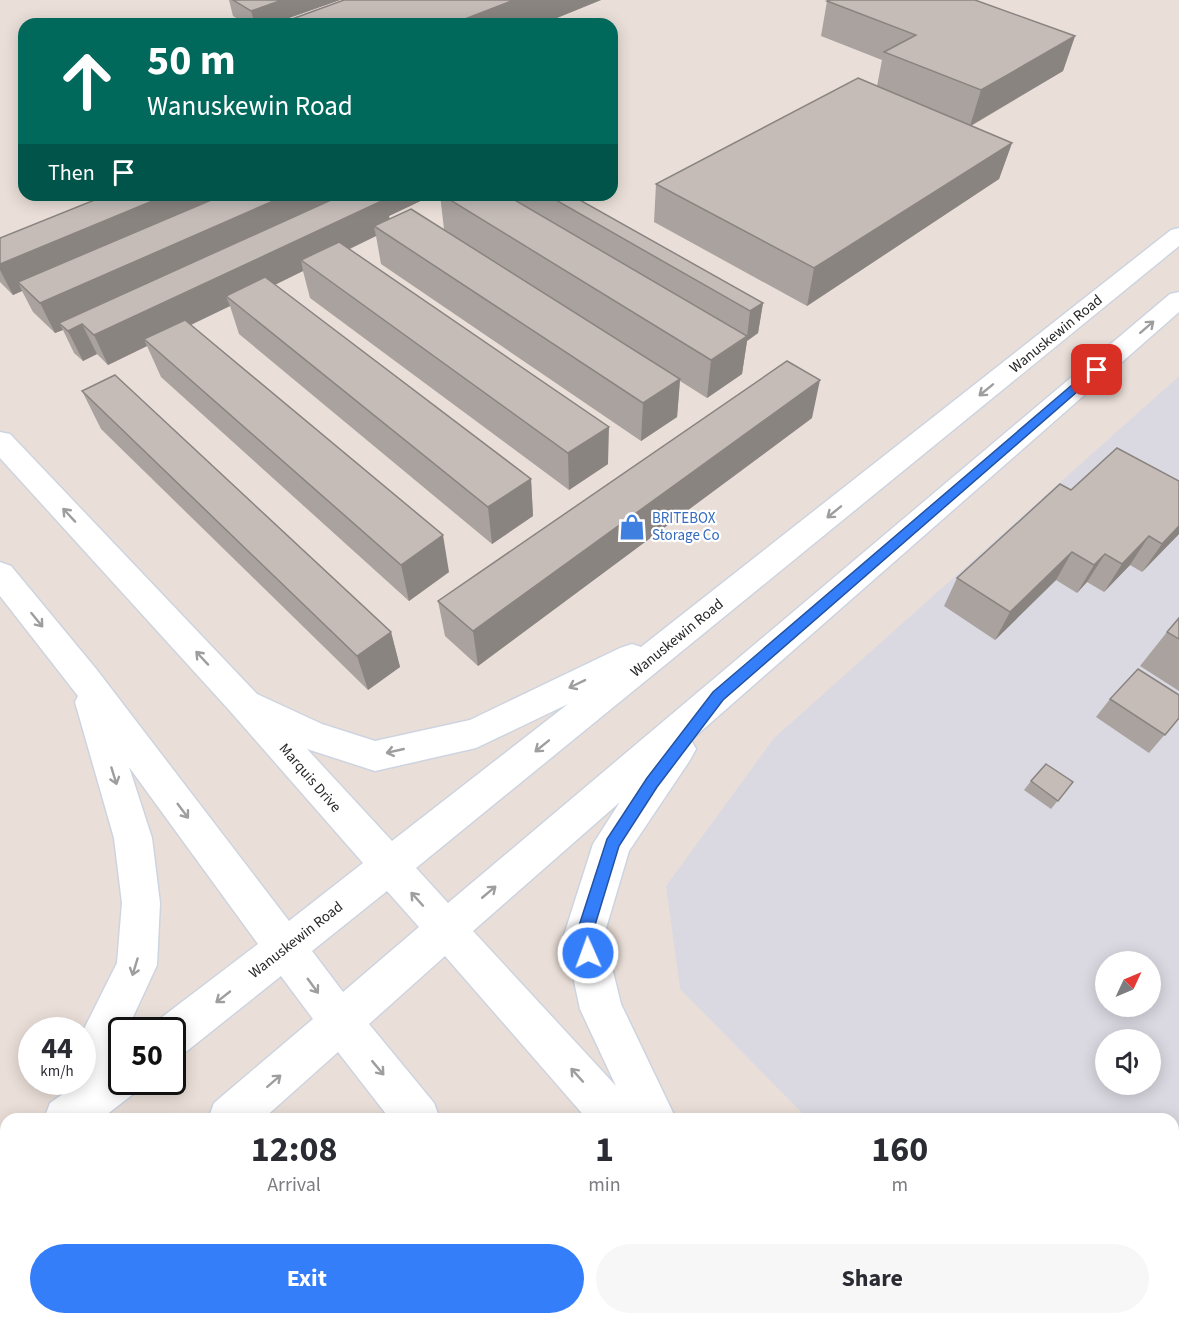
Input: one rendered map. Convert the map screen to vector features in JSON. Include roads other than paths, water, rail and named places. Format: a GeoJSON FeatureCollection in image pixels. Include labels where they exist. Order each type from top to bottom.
{"type":"FeatureCollection","features":[{"type":"Feature","properties":{"kind":"main road","name":"Wanuskewin Road"},"geometry":{"type":"LineString","coordinates":[[186,1025],[389,868],[1179,235]]}},
{"type":"Feature","properties":{"kind":"main road"},"geometry":{"type":"LineString","coordinates":[[237,1113],[445,930],[1179,299]]}},
{"type":"Feature","properties":{"kind":"main road","name":"Marquis Drive"},"geometry":{"type":"LineString","coordinates":[[0,441],[242,701],[611,1113]]}},
{"type":"Feature","properties":{"kind":"main road"},"geometry":{"type":"LineString","coordinates":[[0,574],[85,680],[341,1023],[413,1113]]}},
{"type":"Feature","properties":{"kind":"main road"},"geometry":{"type":"LineString","coordinates":[[242,701],[312,736],[375,756],[476,734],[686,630]]}},
{"type":"Feature","properties":{"kind":"main road"},"geometry":{"type":"LineString","coordinates":[[85,680],[133,838],[141,903],[137,965],[96,1051]]}},
{"type":"Feature","properties":{"kind":"main road"},"geometry":{"type":"LineString","coordinates":[[651,1113],[601,1009],[584,935],[612,844],[652,782],[718,696]]}},
{"type":"Feature","properties":{"kind":"main road"},"geometry":{"type":"LineString","coordinates":[[74,1113],[108,1087]]}},
{"type":"Feature","properties":{"kind":"main road"},"geometry":{"type":"LineString","coordinates":[[56,1113],[68,1095]]}},
{"type":"Feature","properties":{"kind":"place","name":"BRITEBOX Storage Co"},"geometry":{"type":"Point","coordinates":[632,527]}}]}
